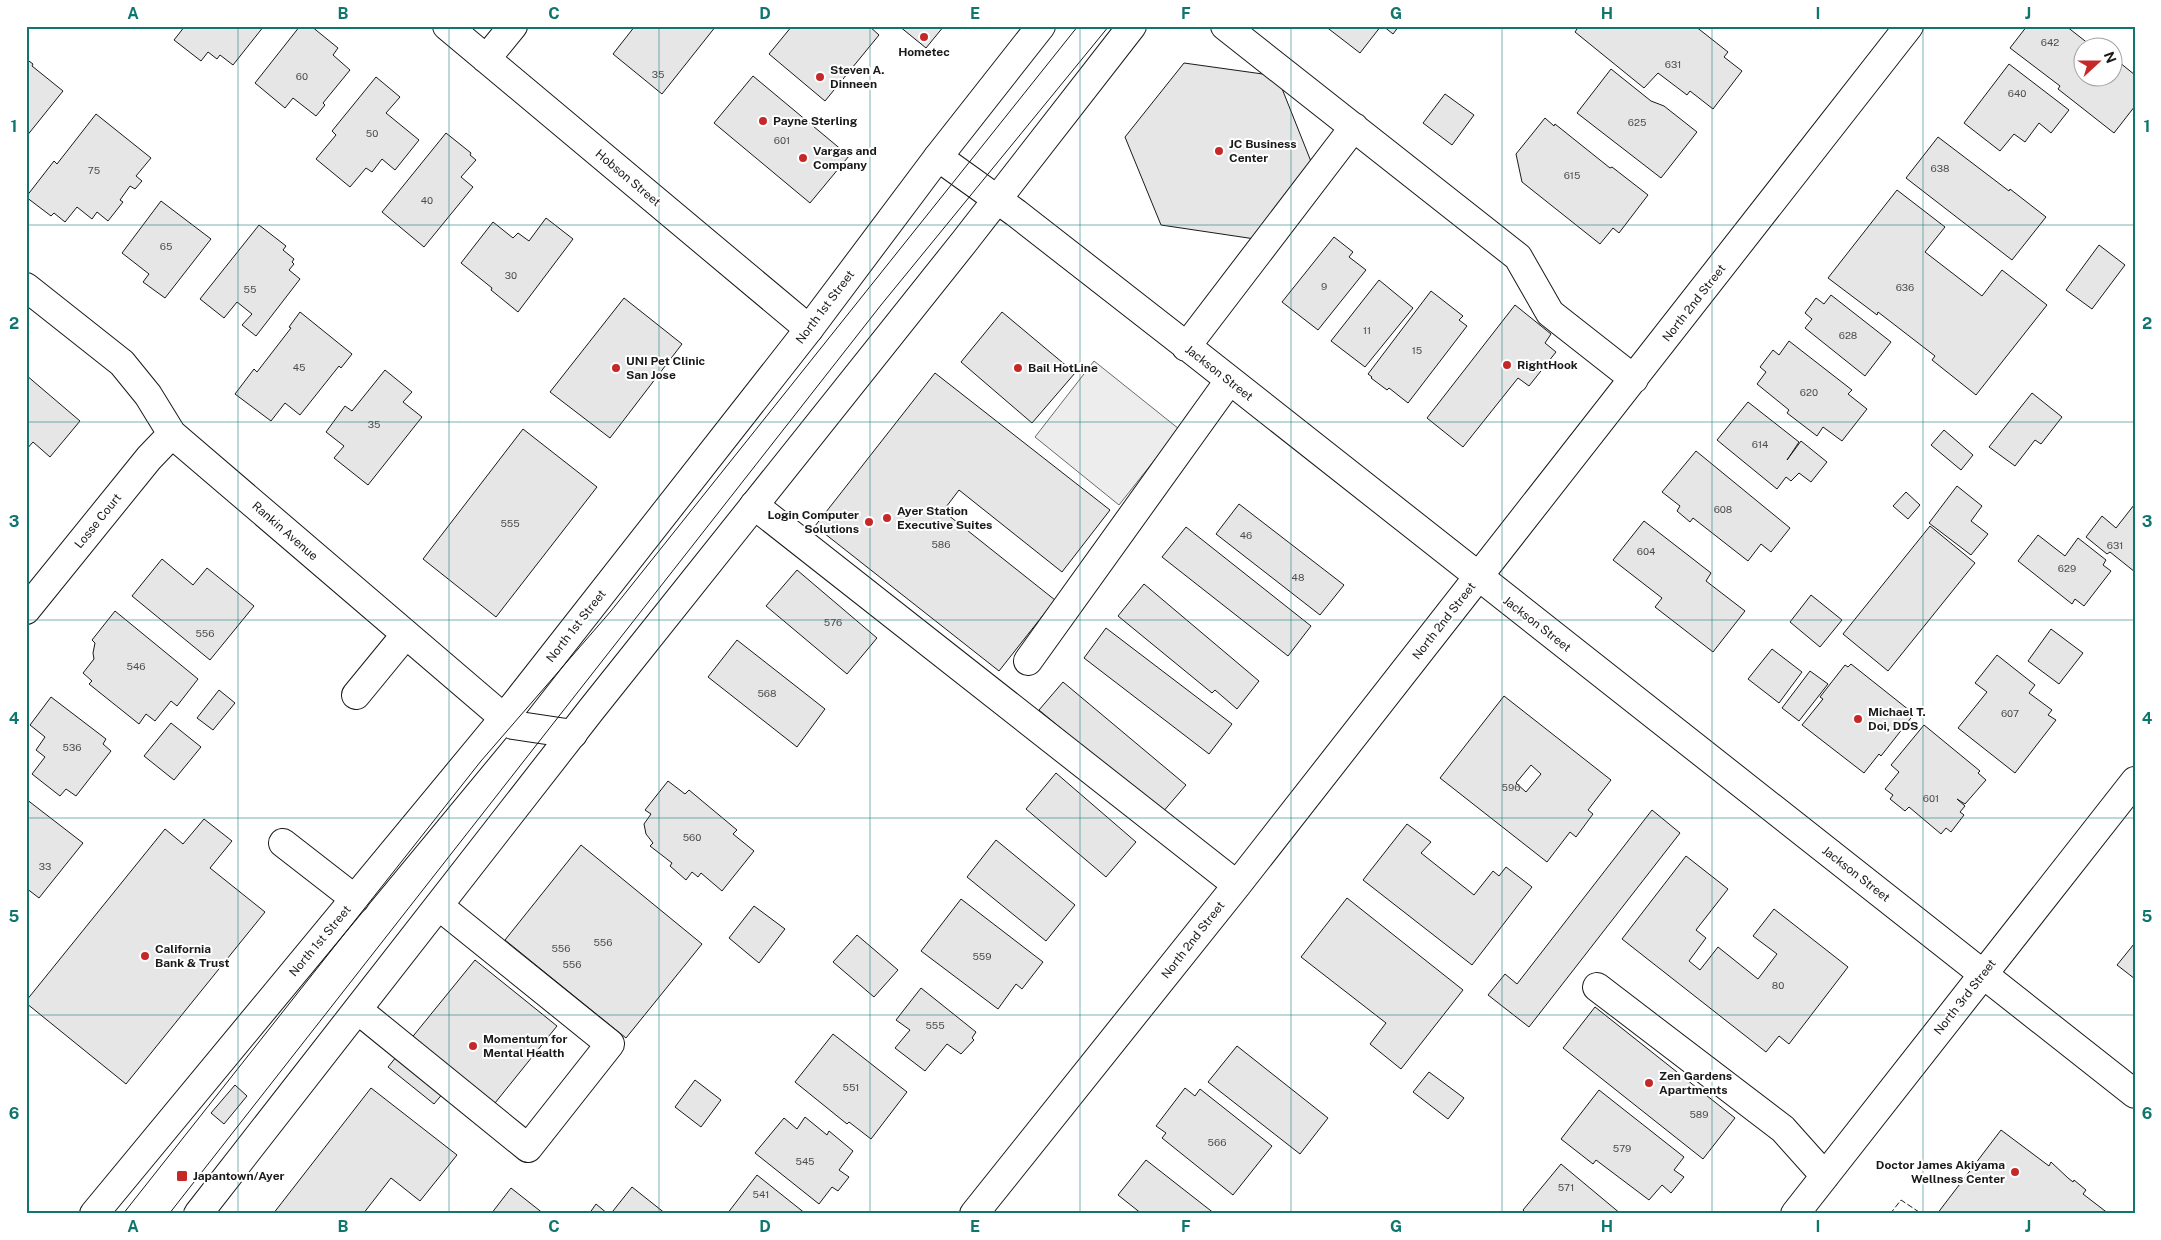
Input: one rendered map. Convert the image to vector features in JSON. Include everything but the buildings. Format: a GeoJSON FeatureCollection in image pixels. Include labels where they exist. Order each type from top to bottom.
{"type":"FeatureCollection","features":[{"type":"Feature","properties":{"kind":"street","name":"Hobson Street"},"geometry":{"type":"LineString","coordinates":[[447,26],[809,329]]}},
{"type":"Feature","properties":{"kind":"street"},"geometry":{"type":"LineString","coordinates":[[486,59],[513,26]]}},
{"type":"Feature","properties":{"kind":"street","name":"North 1st Street"},"geometry":{"type":"LineString","coordinates":[[94,1214],[504,718],[809,329],[938,157],[1041,26]]}},
{"type":"Feature","properties":{"kind":"street"},"geometry":{"type":"LineString","coordinates":[[198,1214],[573,734],[997,200],[1132,26]]}},
{"type":"Feature","properties":{"kind":"street"},"geometry":{"type":"LineString","coordinates":[[1225,26],[1518,257],[1550,313],[1634,379]]}},
{"type":"Feature","properties":{"kind":"street","name":"North 2nd Street"},"geometry":{"type":"LineString","coordinates":[[974,1214],[1237,884],[1909,26]]}},
{"type":"Feature","properties":{"kind":"street"},"geometry":{"type":"LineString","coordinates":[[1186,347],[1354,127]]}},
{"type":"Feature","properties":{"kind":"street","name":"Jackson Street"},"geometry":{"type":"LineString","coordinates":[[938,157],[997,200],[1229,380],[2135,1094]]}},
{"type":"Feature","properties":{"kind":"street","name":"Rankin Avenue"},"geometry":{"type":"LineString","coordinates":[[26,287],[122,363],[148,395],[172,434],[504,718],[513,725],[573,734]]}},
{"type":"Feature","properties":{"kind":"street"},"geometry":{"type":"LineString","coordinates":[[1028,660],[1229,380]]}},
{"type":"Feature","properties":{"kind":"street","name":"Losse Court"},"geometry":{"type":"LineString","coordinates":[[26,610],[149,458],[172,434]]}},
{"type":"Feature","properties":{"kind":"street"},"geometry":{"type":"LineString","coordinates":[[754,505],[1237,884]]}},
{"type":"Feature","properties":{"kind":"street"},"geometry":{"type":"LineString","coordinates":[[356,695],[406,634]]}},
{"type":"Feature","properties":{"kind":"street","name":"North 3rd Street"},"geometry":{"type":"LineString","coordinates":[[1795,1214],[2135,781]]}},
{"type":"Feature","properties":{"kind":"street"},"geometry":{"type":"LineString","coordinates":[[283,842],[355,898]]}},
{"type":"Feature","properties":{"kind":"street"},"geometry":{"type":"LineString","coordinates":[[358,1010],[528,1148],[610,1044],[439,906]]}},
{"type":"Feature","properties":{"kind":"street"},"geometry":{"type":"LineString","coordinates":[[1597,987],[1782,1129],[1825,1176]]}},
{"type":"Feature","properties":{"kind":"shaded area"},"geometry":{"type":"Polygon","coordinates":[[[1094,361],[1179,429],[1119,505],[1035,437],[1094,361]]]}},
{"type":"Feature","properties":{"kind":"tram line"},"geometry":{"type":"LineString","coordinates":[[123,1214],[481,761],[611,611],[1078,26]]}},
{"type":"Feature","properties":{"kind":"tram line"},"geometry":{"type":"LineString","coordinates":[[169,1214],[881,305],[1109,26]]}},
{"type":"Feature","properties":{"kind":"fence"},"geometry":{"type":"LineString","coordinates":[[1890,1214],[1901,1200],[1922,1214]]}},
{"type":"Feature","properties":{"kind":"place","name":"Hometec"},"geometry":{"type":"Point","coordinates":[924,37]}},
{"type":"Feature","properties":{"kind":"place","name":"Steven A. Dinneen"},"geometry":{"type":"Point","coordinates":[820,77]}},
{"type":"Feature","properties":{"kind":"place","name":"Payne Sterling"},"geometry":{"type":"Point","coordinates":[763,121]}},
{"type":"Feature","properties":{"kind":"place","name":"JC Business Center"},"geometry":{"type":"Point","coordinates":[1219,151]}},
{"type":"Feature","properties":{"kind":"place","name":"Vargas and Company"},"geometry":{"type":"Point","coordinates":[803,158]}},
{"type":"Feature","properties":{"kind":"place","name":"RightHook"},"geometry":{"type":"Point","coordinates":[1507,365]}},
{"type":"Feature","properties":{"kind":"place","name":"UNI Pet Clinic San Jose"},"geometry":{"type":"Point","coordinates":[616,368]}},
{"type":"Feature","properties":{"kind":"place","name":"Bail HotLine"},"geometry":{"type":"Point","coordinates":[1018,368]}},
{"type":"Feature","properties":{"kind":"place","name":"Ayer Station Executive Suites"},"geometry":{"type":"Point","coordinates":[887,518]}},
{"type":"Feature","properties":{"kind":"place","name":"Login Computer Solutions"},"geometry":{"type":"Point","coordinates":[869,522]}},
{"type":"Feature","properties":{"kind":"place","name":"Michael T. Doi, DDS"},"geometry":{"type":"Point","coordinates":[1858,719]}},
{"type":"Feature","properties":{"kind":"place","name":"California Bank & Trust"},"geometry":{"type":"Point","coordinates":[145,956]}},
{"type":"Feature","properties":{"kind":"place","name":"Momentum for Mental Health"},"geometry":{"type":"Point","coordinates":[473,1046]}},
{"type":"Feature","properties":{"kind":"place","name":"Zen Gardens Apartments"},"geometry":{"type":"Point","coordinates":[1649,1083]}},
{"type":"Feature","properties":{"kind":"place","name":"Doctor James Akiyama Wellness Center"},"geometry":{"type":"Point","coordinates":[2015,1172]}},
{"type":"Feature","properties":{"kind":"place","name":"Japantown/Ayer"},"geometry":{"type":"Point","coordinates":[182,1176]}}]}
